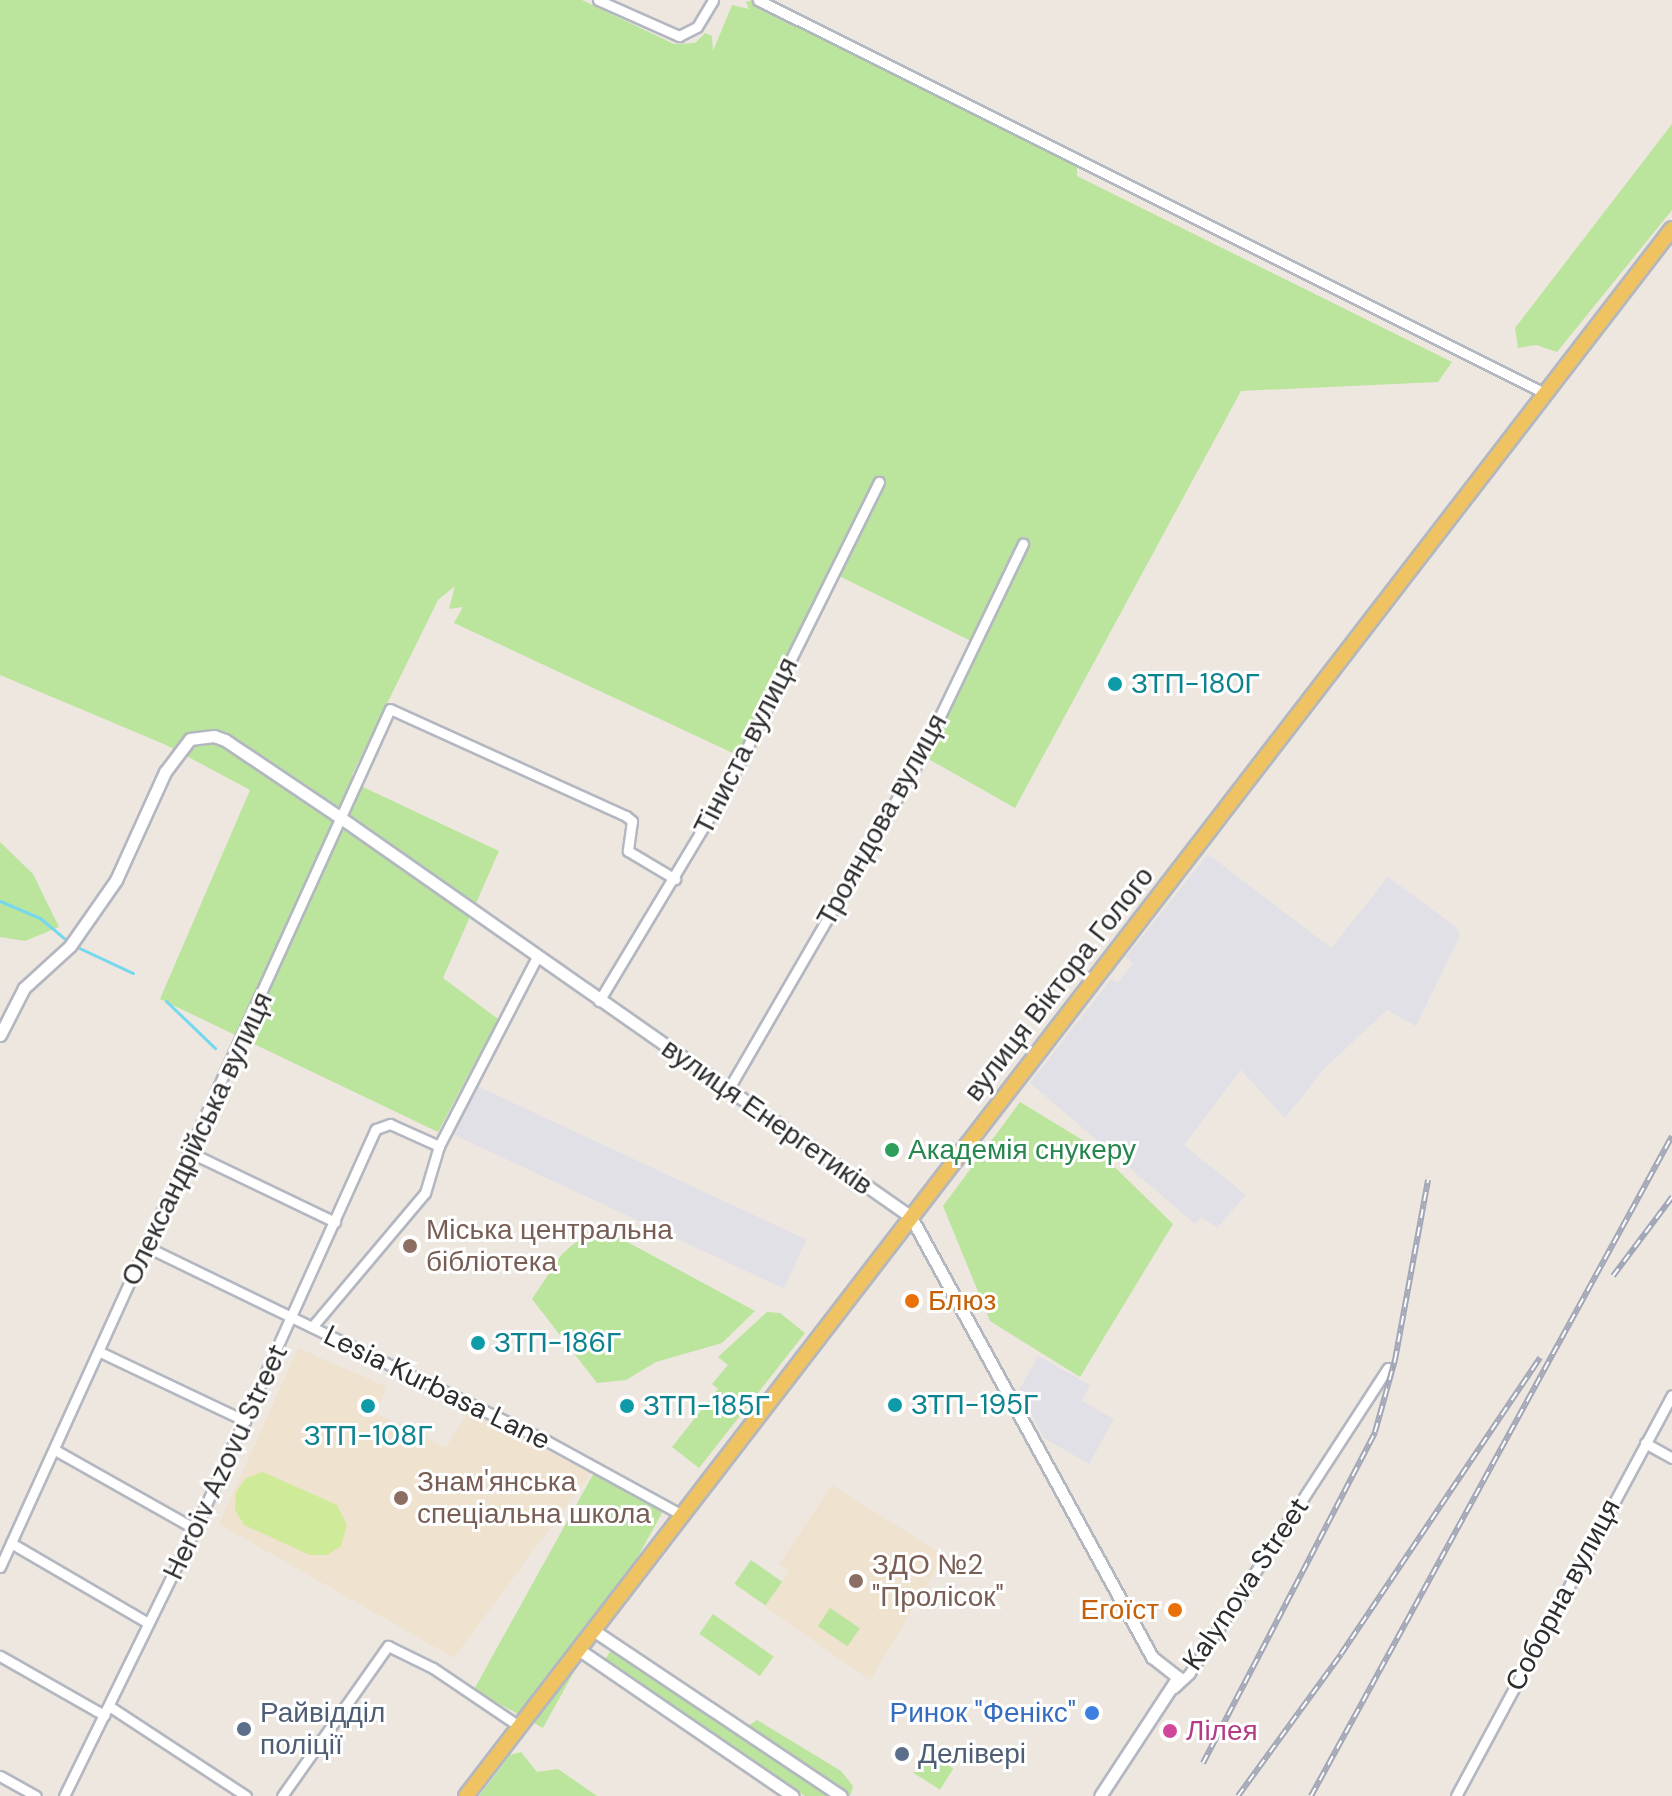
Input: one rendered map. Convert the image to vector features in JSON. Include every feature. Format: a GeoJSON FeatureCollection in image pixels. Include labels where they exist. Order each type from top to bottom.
{"type":"FeatureCollection","features":[{"type":"Feature","properties":{"kind":"main road","name":"вулиця Віктора Голого"},"geometry":{"type":"LineString","coordinates":[[466,1796],[1672,229]]}},
{"type":"Feature","properties":{"kind":"street"},"geometry":{"type":"LineString","coordinates":[[598,0],[679,36],[697,27],[713,0]]}},
{"type":"Feature","properties":{"kind":"street"},"geometry":{"type":"LineString","coordinates":[[758,0],[1545,393]]}},
{"type":"Feature","properties":{"kind":"street","name":"Тіниста вулиця"},"geometry":{"type":"LineString","coordinates":[[599,1001],[726,790],[879,482]]}},
{"type":"Feature","properties":{"kind":"street","name":"Трояндова вулиця"},"geometry":{"type":"LineString","coordinates":[[728,1090],[915,768],[1023,544]]}},
{"type":"Feature","properties":{"kind":"street","name":"Олександрійська вулиця"},"geometry":{"type":"LineString","coordinates":[[0,1567],[390,709],[626,816],[632,821],[628,851],[675,879]]}},
{"type":"Feature","properties":{"kind":"street","name":"вулиця Енергетиків"},"geometry":{"type":"LineString","coordinates":[[0,1035],[24,988],[70,946],[116,880],[173,757],[190,739],[214,736],[341,818],[911,1217],[1152,1657],[1176,1671],[1174,1688]]}},
{"type":"Feature","properties":{"kind":"street"},"geometry":{"type":"LineString","coordinates":[[312,1327],[425,1193],[439,1146],[537,957]]}},
{"type":"Feature","properties":{"kind":"street","name":"Heroiv Azovu Street"},"geometry":{"type":"LineString","coordinates":[[64,1796],[195,1529],[380,1124],[439,1146]]}},
{"type":"Feature","properties":{"kind":"street"},"geometry":{"type":"LineString","coordinates":[[189,1152],[335,1222]]}},
{"type":"Feature","properties":{"kind":"street","name":"Lesia Kurbasa Lane"},"geometry":{"type":"LineString","coordinates":[[147,1247],[547,1441],[682,1515]]}},
{"type":"Feature","properties":{"kind":"street"},"geometry":{"type":"LineString","coordinates":[[100,1352],[245,1421]]}},
{"type":"Feature","properties":{"kind":"street","name":"Kalynova Street"},"geometry":{"type":"LineString","coordinates":[[1100,1796],[1174,1688],[1189,1674],[1388,1368]]}},
{"type":"Feature","properties":{"kind":"street","name":"Соборна вулиця"},"geometry":{"type":"LineString","coordinates":[[1456,1796],[1672,1395]]}},
{"type":"Feature","properties":{"kind":"street"},"geometry":{"type":"LineString","coordinates":[[1645,1443],[1672,1458]]}},
{"type":"Feature","properties":{"kind":"street"},"geometry":{"type":"LineString","coordinates":[[55,1450],[195,1529]]}},
{"type":"Feature","properties":{"kind":"street"},"geometry":{"type":"LineString","coordinates":[[11,1543],[148,1623]]}},
{"type":"Feature","properties":{"kind":"street"},"geometry":{"type":"LineString","coordinates":[[593,1630],[841,1796]]}},
{"type":"Feature","properties":{"kind":"street"},"geometry":{"type":"LineString","coordinates":[[282,1796],[388,1646],[433,1668],[519,1726]]}},
{"type":"Feature","properties":{"kind":"street"},"geometry":{"type":"LineString","coordinates":[[578,1649],[793,1796]]}},
{"type":"Feature","properties":{"kind":"street"},"geometry":{"type":"LineString","coordinates":[[0,1656],[106,1710],[246,1796]]}},
{"type":"Feature","properties":{"kind":"street"},"geometry":{"type":"LineString","coordinates":[[0,1776],[36,1796]]}},
{"type":"Feature","properties":{"kind":"shaded area"},"geometry":{"type":"Polygon","coordinates":[[[1208,854],[1331,948],[1388,877],[1456,927],[1460,936],[1416,1026],[1387,1010],[1325,1068],[1285,1118],[1241,1070],[1184,1145],[1246,1195],[1217,1228],[1201,1217],[1195,1224],[1030,1083],[1111,979],[1118,983],[1133,963],[1126,957],[1208,854]]]}},
{"type":"Feature","properties":{"kind":"shaded area"},"geometry":{"type":"Polygon","coordinates":[[[475,1085],[807,1240],[784,1289],[452,1134],[475,1085]]]}},
{"type":"Feature","properties":{"kind":"shaded area","name":"Знам'янська спеціальна школа"},"geometry":{"type":"Polygon","coordinates":[[[298,1348],[387,1387],[375,1413],[446,1448],[468,1411],[591,1473],[454,1658],[219,1524],[298,1348]]]}},
{"type":"Feature","properties":{"kind":"shaded area"},"geometry":{"type":"Polygon","coordinates":[[[1038,1356],[1090,1385],[1082,1401],[1114,1419],[1089,1464],[1044,1438],[1019,1391],[1038,1356]]]}},
{"type":"Feature","properties":{"kind":"shaded area","name":"ЗДО №2 \"Пролісок\""},"geometry":{"type":"Polygon","coordinates":[[[832,1485],[945,1556],[870,1680],[765,1607],[789,1571],[779,1564],[832,1485]]]}},
{"type":"Feature","properties":{"kind":"green space"},"geometry":{"type":"Polygon","coordinates":[[[0,0],[582,0],[674,44],[695,43],[705,33],[712,36],[713,51],[732,5],[749,9],[746,2],[753,0],[1077,163],[1077,176],[1452,362],[1438,382],[1241,391],[1015,808],[916,752],[971,641],[839,576],[750,761],[454,623],[463,607],[449,609],[455,586],[438,600],[352,775],[363,787],[499,851],[443,978],[498,1019],[438,1132],[160,999],[250,790],[166,745],[0,675],[0,0]]]}},
{"type":"Feature","properties":{"kind":"green space"},"geometry":{"type":"Polygon","coordinates":[[[1672,124],[1672,210],[1557,352],[1536,345],[1518,348],[1515,328],[1672,124]]]}},
{"type":"Feature","properties":{"kind":"green space"},"geometry":{"type":"Polygon","coordinates":[[[0,842],[33,874],[59,927],[25,941],[0,937],[0,842]]]}},
{"type":"Feature","properties":{"kind":"green space"},"geometry":{"type":"Polygon","coordinates":[[[1020,1102],[1094,1147],[1173,1224],[1080,1377],[990,1321],[943,1206],[1020,1102]]]}},
{"type":"Feature","properties":{"kind":"green space"},"geometry":{"type":"Polygon","coordinates":[[[596,1225],[755,1311],[722,1343],[656,1362],[626,1380],[597,1383],[532,1299],[562,1254],[596,1225]]]}},
{"type":"Feature","properties":{"kind":"green space"},"geometry":{"type":"Polygon","coordinates":[[[767,1312],[780,1313],[805,1333],[699,1468],[672,1447],[718,1389],[712,1384],[728,1365],[718,1357],[767,1312]]]}},
{"type":"Feature","properties":{"kind":"green space"},"geometry":{"type":"Polygon","coordinates":[[[595,1471],[664,1509],[543,1728],[474,1690],[595,1471]]]}},
{"type":"Feature","properties":{"kind":"green space"},"geometry":{"type":"Polygon","coordinates":[[[263,1472],[337,1505],[347,1525],[341,1546],[327,1555],[310,1555],[244,1525],[235,1510],[236,1492],[246,1478],[263,1472]]]}},
{"type":"Feature","properties":{"kind":"green space"},"geometry":{"type":"Polygon","coordinates":[[[751,1560],[782,1582],[765,1606],[734,1584],[751,1560]]]}},
{"type":"Feature","properties":{"kind":"green space"},"geometry":{"type":"Polygon","coordinates":[[[830,1608],[860,1628],[848,1646],[818,1626],[830,1608]]]}},
{"type":"Feature","properties":{"kind":"green space"},"geometry":{"type":"Polygon","coordinates":[[[713,1614],[774,1656],[760,1676],[699,1634],[713,1614]]]}},
{"type":"Feature","properties":{"kind":"green space"},"geometry":{"type":"Polygon","coordinates":[[[612,1649],[829,1796],[805,1796],[604,1661],[612,1649]]]}},
{"type":"Feature","properties":{"kind":"green space"},"geometry":{"type":"Polygon","coordinates":[[[757,1720],[841,1771],[853,1786],[850,1796],[745,1728],[757,1720]]]}},
{"type":"Feature","properties":{"kind":"green space"},"geometry":{"type":"Polygon","coordinates":[[[521,1752],[537,1772],[558,1769],[597,1796],[479,1796],[510,1755],[521,1752]]]}},
{"type":"Feature","properties":{"kind":"green space"},"geometry":{"type":"Polygon","coordinates":[[[927,1752],[953,1768],[940,1790],[914,1773],[927,1752]]]}},
{"type":"Feature","properties":{"kind":"waterway"},"geometry":{"type":"LineString","coordinates":[[0,901],[40,918],[69,942]]}},
{"type":"Feature","properties":{"kind":"waterway"},"geometry":{"type":"LineString","coordinates":[[75,946],[133,973]]}},
{"type":"Feature","properties":{"kind":"waterway"},"geometry":{"type":"LineString","coordinates":[[166,1001],[215,1048]]}},
{"type":"Feature","properties":{"kind":"railway"},"geometry":{"type":"LineString","coordinates":[[1311,1796],[1672,1136]]}},
{"type":"Feature","properties":{"kind":"railway"},"geometry":{"type":"LineString","coordinates":[[1203,1763],[1375,1432],[1395,1360],[1428,1180]]}},
{"type":"Feature","properties":{"kind":"railway"},"geometry":{"type":"LineString","coordinates":[[1613,1276],[1672,1197]]}},
{"type":"Feature","properties":{"kind":"railway"},"geometry":{"type":"LineString","coordinates":[[1238,1796],[1341,1654],[1540,1358]]}},
{"type":"Feature","properties":{"kind":"place","name":"ЗТП-180Г"},"geometry":{"type":"Point","coordinates":[1115,684]}},
{"type":"Feature","properties":{"kind":"place","name":"Академія снукеру"},"geometry":{"type":"Point","coordinates":[892,1150]}},
{"type":"Feature","properties":{"kind":"place","name":"Міська центральна бібліотека"},"geometry":{"type":"Point","coordinates":[410,1246]}},
{"type":"Feature","properties":{"kind":"place","name":"Блюз"},"geometry":{"type":"Point","coordinates":[912,1301]}},
{"type":"Feature","properties":{"kind":"place","name":"ЗТП-186Г"},"geometry":{"type":"Point","coordinates":[478,1343]}},
{"type":"Feature","properties":{"kind":"place","name":"ЗТП-195Г"},"geometry":{"type":"Point","coordinates":[895,1405]}},
{"type":"Feature","properties":{"kind":"place","name":"ЗТП-108Г"},"geometry":{"type":"Point","coordinates":[368,1406]}},
{"type":"Feature","properties":{"kind":"place","name":"ЗТП-185Г"},"geometry":{"type":"Point","coordinates":[627,1406]}},
{"type":"Feature","properties":{"kind":"place","name":"Знам'янська спеціальна школа"},"geometry":{"type":"Point","coordinates":[401,1498]}},
{"type":"Feature","properties":{"kind":"place","name":"ЗДО №2 \"Пролісок\""},"geometry":{"type":"Point","coordinates":[856,1581]}},
{"type":"Feature","properties":{"kind":"place","name":"Егоїст"},"geometry":{"type":"Point","coordinates":[1175,1610]}},
{"type":"Feature","properties":{"kind":"place","name":"Ринок \"Фенікс\""},"geometry":{"type":"Point","coordinates":[1092,1713]}},
{"type":"Feature","properties":{"kind":"place","name":"Райвідділ поліції"},"geometry":{"type":"Point","coordinates":[244,1729]}},
{"type":"Feature","properties":{"kind":"place","name":"Лілея"},"geometry":{"type":"Point","coordinates":[1170,1731]}},
{"type":"Feature","properties":{"kind":"place","name":"Делівері"},"geometry":{"type":"Point","coordinates":[902,1754]}}]}
